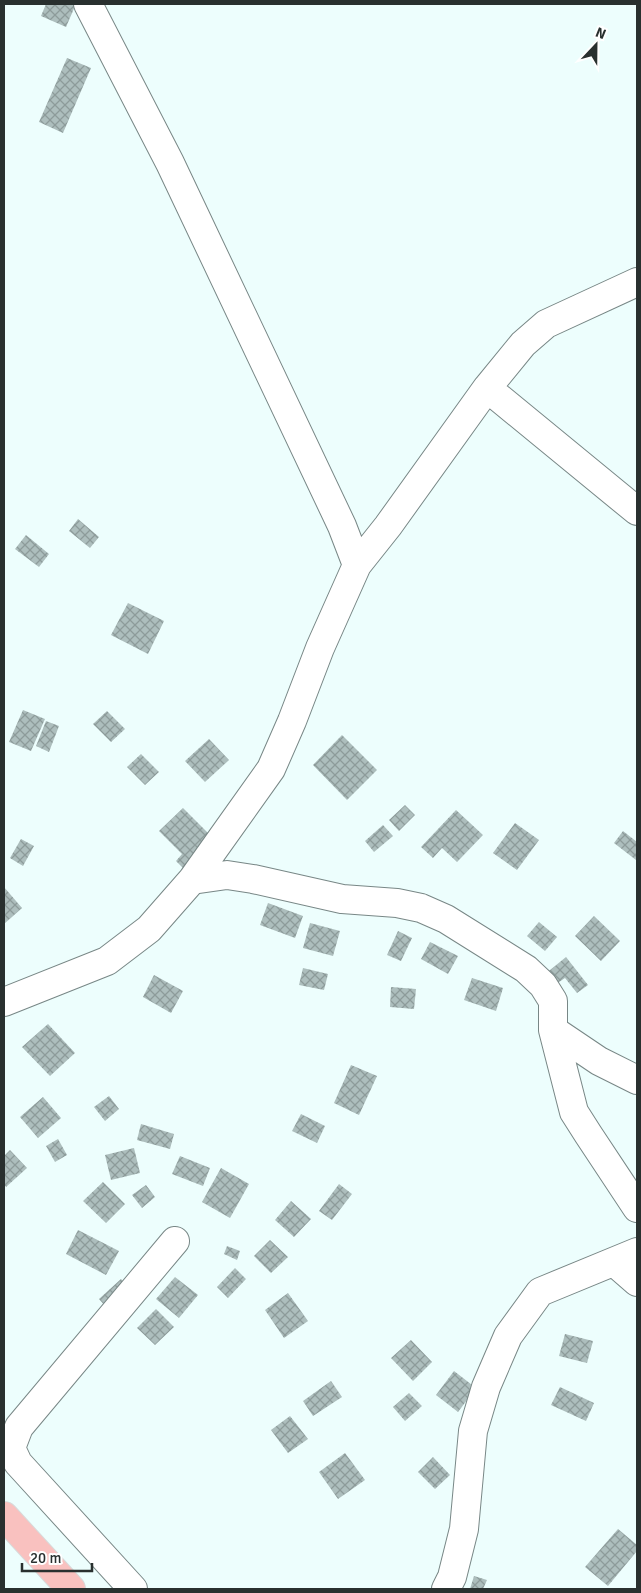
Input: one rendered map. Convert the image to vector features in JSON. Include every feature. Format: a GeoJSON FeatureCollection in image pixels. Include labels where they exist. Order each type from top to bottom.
{"type":"FeatureCollection","features":[{"type":"Feature","properties":{"kind":"main road"},"geometry":{"type":"LineString","coordinates":[[4,1516],[71,1589]]}},
{"type":"Feature","properties":{"kind":"street"},"geometry":{"type":"LineString","coordinates":[[88,4],[170,164],[342,526],[357,565]]}},
{"type":"Feature","properties":{"kind":"street"},"geometry":{"type":"LineString","coordinates":[[4,1002],[107,961],[149,929],[192,880],[271,769],[320,648],[357,565],[388,526],[488,388],[523,344],[546,324],[637,282]]}},
{"type":"Feature","properties":{"kind":"street"},"geometry":{"type":"LineString","coordinates":[[488,388],[637,511]]}},
{"type":"Feature","properties":{"kind":"street"},"geometry":{"type":"LineString","coordinates":[[342,526],[388,526]]}},
{"type":"Feature","properties":{"kind":"street"},"geometry":{"type":"LineString","coordinates":[[192,880],[227,876],[253,879],[342,899],[397,902],[421,908],[446,918],[526,969],[543,985],[553,1001],[553,1030],[574,1112],[637,1208]]}},
{"type":"Feature","properties":{"kind":"street"},"geometry":{"type":"LineString","coordinates":[[553,1030],[598,1061],[637,1080]]}},
{"type":"Feature","properties":{"kind":"street"},"geometry":{"type":"LineString","coordinates":[[133,1589],[18,1463],[11,1448],[19,1427],[175,1241]]}},
{"type":"Feature","properties":{"kind":"street"},"geometry":{"type":"LineString","coordinates":[[446,1589],[452,1577],[464,1529],[473,1431],[486,1386],[508,1336],[540,1292],[626,1257],[637,1282]]}},
{"type":"Feature","properties":{"kind":"building"},"geometry":{"type":"Polygon","coordinates":[[[46,4],[76,4],[66,27],[41,16],[46,4]]]}},
{"type":"Feature","properties":{"kind":"building"},"geometry":{"type":"Polygon","coordinates":[[[67,58],[91,68],[63,133],[39,122],[67,58]]]}},
{"type":"Feature","properties":{"kind":"building"},"geometry":{"type":"Polygon","coordinates":[[[78,519],[99,537],[90,548],[69,531],[78,519]]]}},
{"type":"Feature","properties":{"kind":"building"},"geometry":{"type":"Polygon","coordinates":[[[26,535],[49,554],[39,567],[15,549],[26,535]]]}},
{"type":"Feature","properties":{"kind":"building"},"geometry":{"type":"Polygon","coordinates":[[[128,603],[164,621],[148,654],[111,635],[128,603]]]}},
{"type":"Feature","properties":{"kind":"building"},"geometry":{"type":"Polygon","coordinates":[[[23,710],[45,719],[31,751],[9,742],[23,710]]]}},
{"type":"Feature","properties":{"kind":"building"},"geometry":{"type":"Polygon","coordinates":[[[107,711],[125,729],[111,742],[93,724],[107,711]]]}},
{"type":"Feature","properties":{"kind":"building"},"geometry":{"type":"Polygon","coordinates":[[[46,721],[59,726],[49,752],[36,746],[46,721]]]}},
{"type":"Feature","properties":{"kind":"building"},"geometry":{"type":"Polygon","coordinates":[[[342,735],[377,770],[347,800],[313,765],[342,735]]]}},
{"type":"Feature","properties":{"kind":"building"},"geometry":{"type":"Polygon","coordinates":[[[209,739],[229,760],[205,782],[185,761],[209,739]]]}},
{"type":"Feature","properties":{"kind":"building"},"geometry":{"type":"Polygon","coordinates":[[[141,754],[159,772],[145,785],[127,767],[141,754]]]}},
{"type":"Feature","properties":{"kind":"building"},"geometry":{"type":"Polygon","coordinates":[[[405,805],[415,815],[399,831],[389,820],[405,805]]]}},
{"type":"Feature","properties":{"kind":"building"},"geometry":{"type":"Polygon","coordinates":[[[183,808],[215,840],[185,870],[176,861],[182,854],[159,831],[183,808]]]}},
{"type":"Feature","properties":{"kind":"building"},"geometry":{"type":"Polygon","coordinates":[[[456,810],[483,835],[457,862],[442,848],[433,858],[421,847],[456,810]]]}},
{"type":"Feature","properties":{"kind":"building"},"geometry":{"type":"Polygon","coordinates":[[[515,823],[539,840],[517,870],[493,853],[515,823]]]}},
{"type":"Feature","properties":{"kind":"building"},"geometry":{"type":"Polygon","coordinates":[[[383,825],[393,836],[374,852],[365,841],[383,825]]]}},
{"type":"Feature","properties":{"kind":"building"},"geometry":{"type":"Polygon","coordinates":[[[623,831],[637,842],[636,860],[614,843],[623,831]]]}},
{"type":"Feature","properties":{"kind":"building"},"geometry":{"type":"Polygon","coordinates":[[[21,839],[34,846],[23,866],[10,858],[21,839]]]}},
{"type":"Feature","properties":{"kind":"building"},"geometry":{"type":"Polygon","coordinates":[[[4,887],[22,908],[4,924],[4,887]]]}},
{"type":"Feature","properties":{"kind":"building"},"geometry":{"type":"Polygon","coordinates":[[[268,903],[303,916],[295,938],[260,925],[268,903]]]}},
{"type":"Feature","properties":{"kind":"building"},"geometry":{"type":"Polygon","coordinates":[[[594,916],[620,941],[601,961],[575,936],[594,916]]]}},
{"type":"Feature","properties":{"kind":"building"},"geometry":{"type":"Polygon","coordinates":[[[539,922],[557,937],[545,951],[527,936],[539,922]]]}},
{"type":"Feature","properties":{"kind":"building"},"geometry":{"type":"Polygon","coordinates":[[[310,923],[340,931],[333,956],[303,948],[310,923]]]}},
{"type":"Feature","properties":{"kind":"building"},"geometry":{"type":"Polygon","coordinates":[[[398,931],[412,938],[401,961],[387,955],[398,931]]]}},
{"type":"Feature","properties":{"kind":"building"},"geometry":{"type":"Polygon","coordinates":[[[430,942],[458,956],[448,974],[421,959],[430,942]]]}},
{"type":"Feature","properties":{"kind":"building"},"geometry":{"type":"Polygon","coordinates":[[[566,957],[588,985],[577,993],[565,978],[553,986],[544,975],[566,957]]]}},
{"type":"Feature","properties":{"kind":"building"},"geometry":{"type":"Polygon","coordinates":[[[303,968],[328,974],[324,990],[299,985],[303,968]]]}},
{"type":"Feature","properties":{"kind":"building"},"geometry":{"type":"Polygon","coordinates":[[[154,975],[183,991],[171,1013],[143,997],[154,975]]]}},
{"type":"Feature","properties":{"kind":"building"},"geometry":{"type":"Polygon","coordinates":[[[472,978],[503,988],[496,1011],[464,1000],[472,978]]]}},
{"type":"Feature","properties":{"kind":"building"},"geometry":{"type":"Polygon","coordinates":[[[391,987],[416,989],[414,1009],[390,1007],[391,987]]]}},
{"type":"Feature","properties":{"kind":"building"},"geometry":{"type":"Polygon","coordinates":[[[48,1024],[75,1053],[50,1076],[22,1047],[48,1024]]]}},
{"type":"Feature","properties":{"kind":"building"},"geometry":{"type":"Polygon","coordinates":[[[351,1065],[377,1076],[359,1115],[334,1103],[351,1065]]]}},
{"type":"Feature","properties":{"kind":"building"},"geometry":{"type":"Polygon","coordinates":[[[109,1096],[119,1109],[105,1121],[94,1107],[109,1096]]]}},
{"type":"Feature","properties":{"kind":"building"},"geometry":{"type":"Polygon","coordinates":[[[43,1097],[61,1118],[38,1138],[20,1117],[43,1097]]]}},
{"type":"Feature","properties":{"kind":"building"},"geometry":{"type":"Polygon","coordinates":[[[301,1114],[325,1126],[317,1143],[292,1131],[301,1114]]]}},
{"type":"Feature","properties":{"kind":"building"},"geometry":{"type":"Polygon","coordinates":[[[141,1124],[174,1134],[170,1149],[137,1140],[141,1124]]]}},
{"type":"Feature","properties":{"kind":"building"},"geometry":{"type":"Polygon","coordinates":[[[58,1139],[67,1155],[55,1162],[46,1146],[58,1139]]]}},
{"type":"Feature","properties":{"kind":"building"},"geometry":{"type":"Polygon","coordinates":[[[134,1148],[140,1173],[111,1180],[105,1155],[134,1148]]]}},
{"type":"Feature","properties":{"kind":"building"},"geometry":{"type":"Polygon","coordinates":[[[10,1150],[27,1168],[6,1187],[4,1184],[4,1156],[10,1150]]]}},
{"type":"Feature","properties":{"kind":"building"},"geometry":{"type":"Polygon","coordinates":[[[180,1156],[210,1168],[203,1186],[172,1174],[180,1156]]]}},
{"type":"Feature","properties":{"kind":"building"},"geometry":{"type":"Polygon","coordinates":[[[221,1168],[249,1184],[230,1218],[202,1202],[221,1168]]]}},
{"type":"Feature","properties":{"kind":"building"},"geometry":{"type":"Polygon","coordinates":[[[103,1182],[125,1204],[106,1223],[83,1201],[103,1182]]]}},
{"type":"Feature","properties":{"kind":"building"},"geometry":{"type":"Polygon","coordinates":[[[339,1184],[352,1194],[332,1220],[319,1211],[339,1184]]]}},
{"type":"Feature","properties":{"kind":"building"},"geometry":{"type":"Polygon","coordinates":[[[146,1185],[155,1197],[142,1208],[132,1195],[146,1185]]]}},
{"type":"Feature","properties":{"kind":"building"},"geometry":{"type":"Polygon","coordinates":[[[291,1201],[311,1219],[294,1237],[275,1220],[291,1201]]]}},
{"type":"Feature","properties":{"kind":"building"},"geometry":{"type":"Polygon","coordinates":[[[78,1230],[119,1251],[106,1275],[66,1254],[78,1230]]]}},
{"type":"Feature","properties":{"kind":"building"},"geometry":{"type":"Polygon","coordinates":[[[270,1240],[288,1257],[271,1273],[254,1256],[270,1240]]]}},
{"type":"Feature","properties":{"kind":"building"},"geometry":{"type":"Polygon","coordinates":[[[227,1246],[240,1251],[237,1260],[224,1254],[227,1246]]]}},
{"type":"Feature","properties":{"kind":"building"},"geometry":{"type":"Polygon","coordinates":[[[235,1268],[246,1279],[228,1298],[217,1287],[235,1268]]]}},
{"type":"Feature","properties":{"kind":"building"},"geometry":{"type":"Polygon","coordinates":[[[175,1277],[198,1295],[179,1318],[156,1299],[175,1277]]]}},
{"type":"Feature","properties":{"kind":"building"},"geometry":{"type":"Polygon","coordinates":[[[121,1279],[137,1298],[115,1317],[99,1299],[121,1279]]]}},
{"type":"Feature","properties":{"kind":"building"},"geometry":{"type":"Polygon","coordinates":[[[288,1293],[308,1321],[284,1338],[265,1310],[288,1293]]]}},
{"type":"Feature","properties":{"kind":"building"},"geometry":{"type":"Polygon","coordinates":[[[156,1309],[174,1327],[155,1345],[137,1328],[156,1309]]]}},
{"type":"Feature","properties":{"kind":"building"},"geometry":{"type":"Polygon","coordinates":[[[565,1334],[593,1341],[587,1363],[559,1356],[565,1334]]]}},
{"type":"Feature","properties":{"kind":"building"},"geometry":{"type":"Polygon","coordinates":[[[411,1340],[432,1362],[413,1381],[391,1358],[411,1340]]]}},
{"type":"Feature","properties":{"kind":"building"},"geometry":{"type":"Polygon","coordinates":[[[454,1371],[476,1388],[458,1412],[436,1395],[454,1371]]]}},
{"type":"Feature","properties":{"kind":"building"},"geometry":{"type":"Polygon","coordinates":[[[331,1381],[342,1397],[313,1416],[303,1401],[331,1381]]]}},
{"type":"Feature","properties":{"kind":"building"},"geometry":{"type":"Polygon","coordinates":[[[560,1387],[594,1403],[586,1421],[551,1405],[560,1387]]]}},
{"type":"Feature","properties":{"kind":"building"},"geometry":{"type":"Polygon","coordinates":[[[409,1393],[422,1406],[405,1421],[393,1407],[409,1393]]]}},
{"type":"Feature","properties":{"kind":"building"},"geometry":{"type":"Polygon","coordinates":[[[290,1416],[308,1439],[288,1453],[271,1430],[290,1416]]]}},
{"type":"Feature","properties":{"kind":"building"},"geometry":{"type":"Polygon","coordinates":[[[345,1453],[365,1480],[338,1499],[319,1472],[345,1453]]]}},
{"type":"Feature","properties":{"kind":"building"},"geometry":{"type":"Polygon","coordinates":[[[433,1457],[450,1475],[435,1489],[418,1472],[433,1457]]]}},
{"type":"Feature","properties":{"kind":"building"},"geometry":{"type":"Polygon","coordinates":[[[618,1529],[637,1545],[637,1551],[608,1586],[585,1567],[618,1529]]]}},
{"type":"Feature","properties":{"kind":"building"},"geometry":{"type":"Polygon","coordinates":[[[474,1576],[487,1580],[483,1589],[470,1589],[474,1576]]]}}]}
